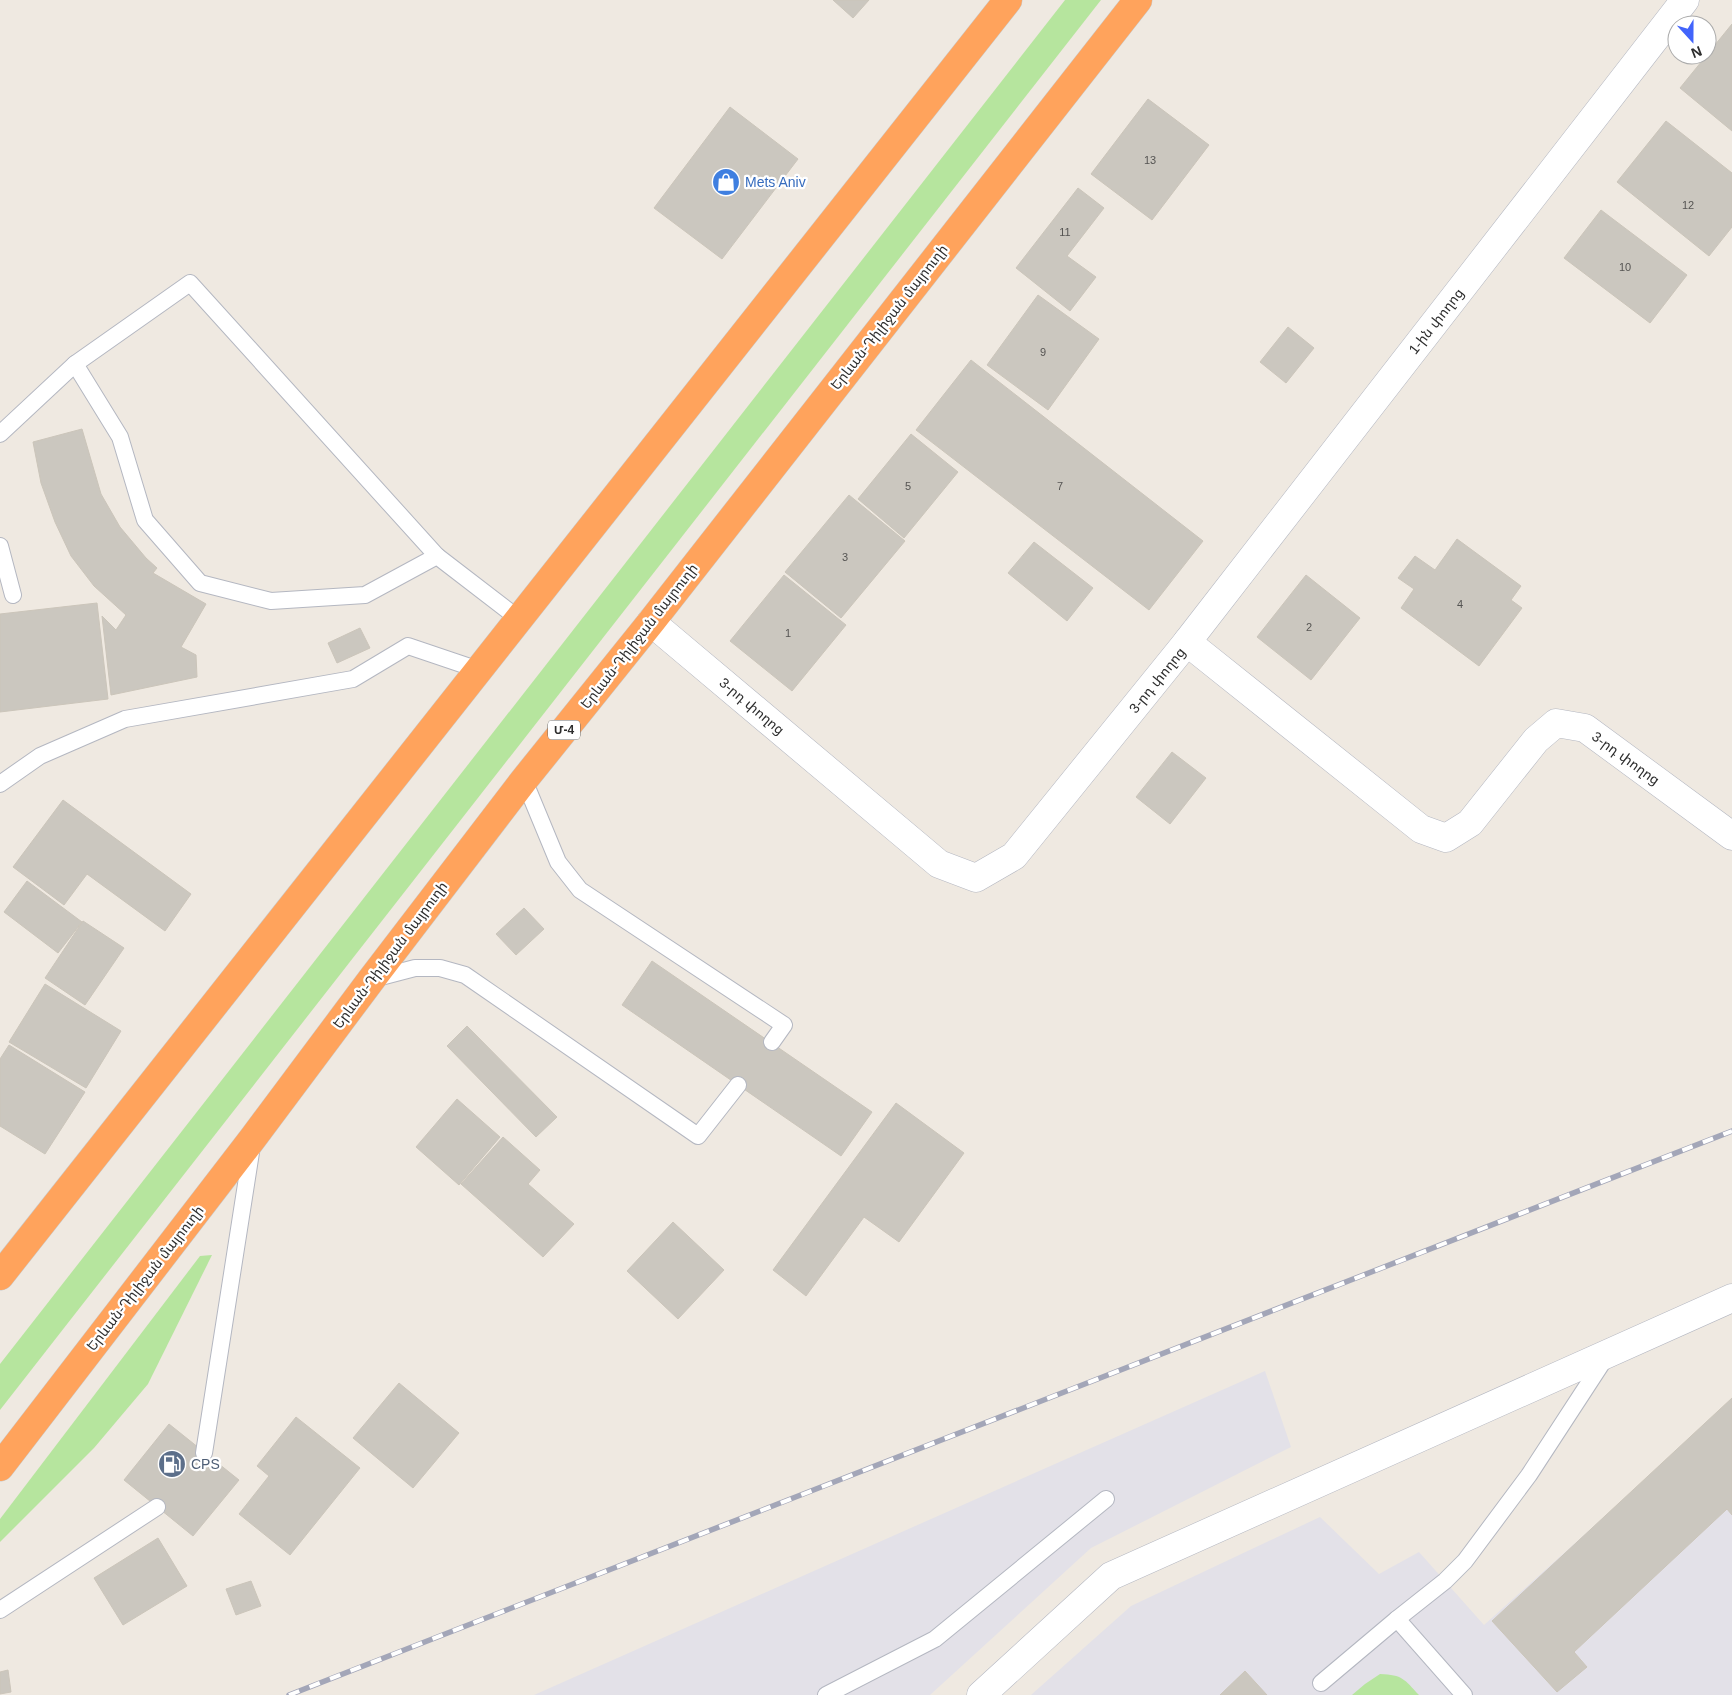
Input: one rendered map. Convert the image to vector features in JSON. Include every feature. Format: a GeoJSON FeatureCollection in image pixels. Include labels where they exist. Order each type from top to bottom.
{"type":"FeatureCollection","features":[{"type":"Feature","properties":{"kind":"highway"},"geometry":{"type":"LineString","coordinates":[[0,1276],[1008,0]]}},
{"type":"Feature","properties":{"kind":"highway","name":"Երևան-Դիլիջան մայրուղի"},"geometry":{"type":"LineString","coordinates":[[0,1467],[253,1138],[524,780],[651,622],[1138,0]]}},
{"type":"Feature","properties":{"kind":"street","name":"1-ին փողոց"},"geometry":{"type":"LineString","coordinates":[[1188,642],[1685,0]]}},
{"type":"Feature","properties":{"kind":"street","name":"3-րդ փողոց"},"geometry":{"type":"LineString","coordinates":[[651,622],[939,864],[976,878],[1014,856],[1188,642],[1422,829],[1446,838],[1470,823],[1536,740],[1556,723],[1585,728],[1732,836]]}},
{"type":"Feature","properties":{"kind":"street"},"geometry":{"type":"LineString","coordinates":[[981,1695],[1111,1576],[1732,1298]]}},
{"type":"Feature","properties":{"kind":"lane"},"geometry":{"type":"LineString","coordinates":[[0,434],[75,364],[190,283],[437,556],[519,619]]}},
{"type":"Feature","properties":{"kind":"lane"},"geometry":{"type":"LineString","coordinates":[[75,364],[120,437],[145,520],[200,583],[271,601],[365,595],[437,556]]}},
{"type":"Feature","properties":{"kind":"lane"},"geometry":{"type":"LineString","coordinates":[[0,546],[13,595]]}},
{"type":"Feature","properties":{"kind":"lane"},"geometry":{"type":"LineString","coordinates":[[0,784],[40,756],[125,719],[353,679],[408,646],[479,670]]}},
{"type":"Feature","properties":{"kind":"lane"},"geometry":{"type":"LineString","coordinates":[[524,780],[558,862],[580,890],[784,1025],[772,1042]]}},
{"type":"Feature","properties":{"kind":"lane"},"geometry":{"type":"LineString","coordinates":[[371,980],[415,968],[440,968],[465,975],[698,1136],[738,1085]]}},
{"type":"Feature","properties":{"kind":"lane"},"geometry":{"type":"LineString","coordinates":[[204,1452],[253,1138]]}},
{"type":"Feature","properties":{"kind":"lane"},"geometry":{"type":"LineString","coordinates":[[1321,1683],[1396,1619],[1445,1581],[1465,1561],[1529,1475],[1608,1353]]}},
{"type":"Feature","properties":{"kind":"lane"},"geometry":{"type":"LineString","coordinates":[[826,1695],[936,1639],[1106,1499]]}},
{"type":"Feature","properties":{"kind":"lane"},"geometry":{"type":"LineString","coordinates":[[0,1610],[157,1507]]}},
{"type":"Feature","properties":{"kind":"lane"},"geometry":{"type":"LineString","coordinates":[[1396,1619],[1464,1695]]}},
{"type":"Feature","properties":{"kind":"shaded area"},"geometry":{"type":"Polygon","coordinates":[[[1265,1371],[1291,1447],[1091,1548],[930,1695],[534,1695],[1265,1371]]]}},
{"type":"Feature","properties":{"kind":"shaded area"},"geometry":{"type":"Polygon","coordinates":[[[1732,1402],[1732,1695],[1031,1695],[1131,1606],[1320,1517],[1379,1574],[1419,1552],[1484,1625],[1732,1402]]]}},
{"type":"Feature","properties":{"kind":"green space"},"geometry":{"type":"Polygon","coordinates":[[[1065,0],[1101,0],[0,1410],[0,1364],[1065,0]]]}},
{"type":"Feature","properties":{"kind":"green space"},"geometry":{"type":"Polygon","coordinates":[[[212,1255],[148,1384],[94,1448],[0,1542],[0,1519],[200,1256],[212,1255]]]}},
{"type":"Feature","properties":{"kind":"green space"},"geometry":{"type":"Polygon","coordinates":[[[1380,1674],[1394,1675],[1403,1679],[1419,1695],[1352,1695],[1380,1674]]]}},
{"type":"Feature","properties":{"kind":"building"},"geometry":{"type":"Polygon","coordinates":[[[833,0],[869,0],[853,18],[833,0]]]}},
{"type":"Feature","properties":{"kind":"building"},"geometry":{"type":"Polygon","coordinates":[[[1732,24],[1732,131],[1680,88],[1699,65],[1717,65],[1717,42],[1732,24]]]}},
{"type":"Feature","properties":{"kind":"building"},"geometry":{"type":"Polygon","coordinates":[[[1148,99],[1209,145],[1152,220],[1091,174],[1148,99]]]}},
{"type":"Feature","properties":{"kind":"building"},"geometry":{"type":"Polygon","coordinates":[[[730,107],[798,159],[722,259],[654,208],[730,107]]]}},
{"type":"Feature","properties":{"kind":"building"},"geometry":{"type":"Polygon","coordinates":[[[1666,121],[1732,173],[1732,227],[1709,256],[1617,182],[1666,121]]]}},
{"type":"Feature","properties":{"kind":"building"},"geometry":{"type":"Polygon","coordinates":[[[1078,188],[1104,208],[1067,256],[1096,277],[1070,311],[1016,268],[1078,188]]]}},
{"type":"Feature","properties":{"kind":"building"},"geometry":{"type":"Polygon","coordinates":[[[1601,210],[1687,275],[1650,323],[1564,258],[1601,210]]]}},
{"type":"Feature","properties":{"kind":"building"},"geometry":{"type":"Polygon","coordinates":[[[1038,295],[1099,339],[1048,410],[987,365],[1038,295]]]}},
{"type":"Feature","properties":{"kind":"building"},"geometry":{"type":"Polygon","coordinates":[[[1288,327],[1314,348],[1286,383],[1260,362],[1288,327]]]}},
{"type":"Feature","properties":{"kind":"building"},"geometry":{"type":"Polygon","coordinates":[[[971,360],[1203,541],[1149,610],[916,430],[971,360]]]}},
{"type":"Feature","properties":{"kind":"building"},"geometry":{"type":"Polygon","coordinates":[[[82,429],[101,494],[120,527],[157,568],[153,573],[206,604],[181,647],[196,655],[197,677],[111,695],[102,616],[116,630],[126,615],[94,586],[71,556],[55,522],[41,483],[33,442],[82,429]]]}},
{"type":"Feature","properties":{"kind":"building"},"geometry":{"type":"Polygon","coordinates":[[[911,434],[958,472],[904,538],[858,499],[911,434]]]}},
{"type":"Feature","properties":{"kind":"building"},"geometry":{"type":"Polygon","coordinates":[[[849,495],[905,541],[841,618],[785,572],[849,495]]]}},
{"type":"Feature","properties":{"kind":"building"},"geometry":{"type":"Polygon","coordinates":[[[1457,539],[1521,586],[1511,600],[1522,608],[1479,666],[1401,608],[1414,589],[1398,578],[1415,556],[1435,570],[1457,539]]]}},
{"type":"Feature","properties":{"kind":"building"},"geometry":{"type":"Polygon","coordinates":[[[1034,542],[1093,588],[1067,621],[1008,573],[1034,542]]]}},
{"type":"Feature","properties":{"kind":"building"},"geometry":{"type":"Polygon","coordinates":[[[784,575],[846,625],[792,691],[730,641],[784,575]]]}},
{"type":"Feature","properties":{"kind":"building"},"geometry":{"type":"Polygon","coordinates":[[[1306,575],[1360,618],[1311,680],[1257,637],[1306,575]]]}},
{"type":"Feature","properties":{"kind":"building"},"geometry":{"type":"Polygon","coordinates":[[[97,603],[108,699],[0,712],[0,614],[97,603]]]}},
{"type":"Feature","properties":{"kind":"building"},"geometry":{"type":"Polygon","coordinates":[[[360,628],[370,648],[337,663],[328,643],[360,628]]]}},
{"type":"Feature","properties":{"kind":"building"},"geometry":{"type":"Polygon","coordinates":[[[1172,752],[1206,778],[1170,824],[1136,797],[1172,752]]]}},
{"type":"Feature","properties":{"kind":"building"},"geometry":{"type":"Polygon","coordinates":[[[63,800],[191,894],[165,931],[87,874],[64,905],[13,867],[63,800]]]}},
{"type":"Feature","properties":{"kind":"building"},"geometry":{"type":"Polygon","coordinates":[[[27,881],[82,922],[58,953],[4,912],[27,881]]]}},
{"type":"Feature","properties":{"kind":"building"},"geometry":{"type":"Polygon","coordinates":[[[524,908],[544,929],[516,955],[496,934],[524,908]]]}},
{"type":"Feature","properties":{"kind":"building"},"geometry":{"type":"Polygon","coordinates":[[[83,921],[124,948],[85,1005],[45,978],[83,921]]]}},
{"type":"Feature","properties":{"kind":"building"},"geometry":{"type":"Polygon","coordinates":[[[652,961],[872,1112],[841,1156],[622,1005],[652,961]]]}},
{"type":"Feature","properties":{"kind":"building"},"geometry":{"type":"Polygon","coordinates":[[[45,984],[121,1031],[86,1088],[9,1042],[45,984]]]}},
{"type":"Feature","properties":{"kind":"building"},"geometry":{"type":"Polygon","coordinates":[[[467,1026],[557,1117],[536,1137],[447,1046],[467,1026]]]}},
{"type":"Feature","properties":{"kind":"building"},"geometry":{"type":"Polygon","coordinates":[[[9,1045],[85,1092],[45,1154],[0,1126],[0,1059],[9,1045]]]}},
{"type":"Feature","properties":{"kind":"building"},"geometry":{"type":"Polygon","coordinates":[[[457,1099],[500,1137],[459,1185],[416,1147],[457,1099]]]}},
{"type":"Feature","properties":{"kind":"building"},"geometry":{"type":"Polygon","coordinates":[[[896,1103],[964,1153],[899,1242],[864,1217],[806,1296],[773,1270],[896,1103]]]}},
{"type":"Feature","properties":{"kind":"building"},"geometry":{"type":"Polygon","coordinates":[[[503,1137],[540,1170],[528,1184],[574,1224],[543,1257],[461,1184],[503,1137]]]}},
{"type":"Feature","properties":{"kind":"building"},"geometry":{"type":"Polygon","coordinates":[[[673,1222],[724,1270],[678,1319],[627,1271],[673,1222]]]}},
{"type":"Feature","properties":{"kind":"building"},"geometry":{"type":"Polygon","coordinates":[[[399,1383],[459,1433],[413,1488],[353,1438],[399,1383]]]}},
{"type":"Feature","properties":{"kind":"building"},"geometry":{"type":"Polygon","coordinates":[[[1732,1398],[1732,1515],[1727,1509],[1574,1652],[1587,1667],[1557,1692],[1492,1621],[1732,1398]]]}},
{"type":"Feature","properties":{"kind":"building"},"geometry":{"type":"Polygon","coordinates":[[[296,1417],[360,1468],[290,1555],[239,1514],[269,1476],[257,1466],[296,1417]]]}},
{"type":"Feature","properties":{"kind":"building"},"geometry":{"type":"Polygon","coordinates":[[[169,1424],[239,1480],[193,1536],[124,1480],[169,1424]]]}},
{"type":"Feature","properties":{"kind":"building"},"geometry":{"type":"Polygon","coordinates":[[[158,1538],[187,1586],[123,1625],[94,1578],[158,1538]]]}},
{"type":"Feature","properties":{"kind":"building"},"geometry":{"type":"Polygon","coordinates":[[[251,1581],[261,1606],[236,1615],[226,1589],[251,1581]]]}},
{"type":"Feature","properties":{"kind":"building"},"geometry":{"type":"Polygon","coordinates":[[[8,1670],[11,1692],[0,1694],[0,1672],[8,1670]]]}},
{"type":"Feature","properties":{"kind":"building"},"geometry":{"type":"Polygon","coordinates":[[[1245,1671],[1267,1695],[1220,1695],[1245,1671]]]}},
{"type":"Feature","properties":{"kind":"railway"},"geometry":{"type":"LineString","coordinates":[[289,1695],[1732,1131]]}},
{"type":"Feature","properties":{"kind":"place","name":"Mets Aniv"},"geometry":{"type":"Point","coordinates":[726,182]}},
{"type":"Feature","properties":{"kind":"place","name":"CPS"},"geometry":{"type":"Point","coordinates":[172,1464]}}]}
